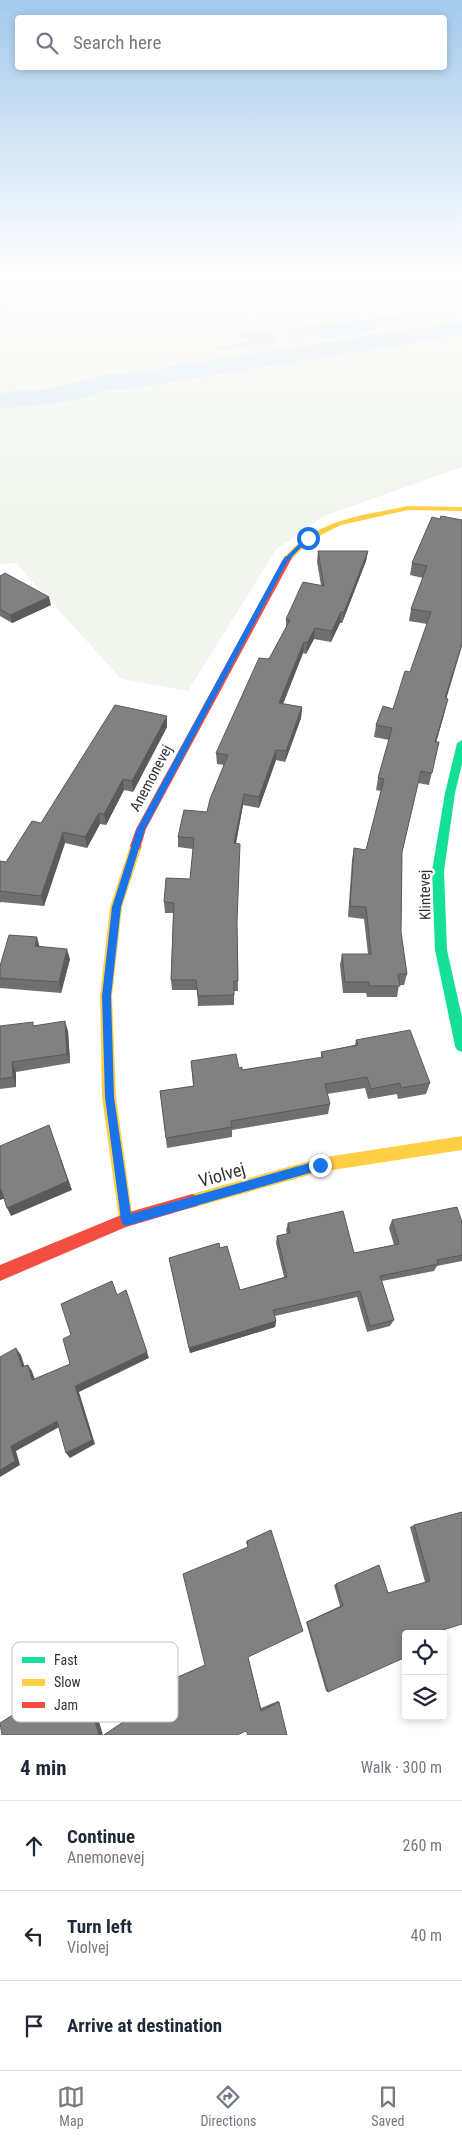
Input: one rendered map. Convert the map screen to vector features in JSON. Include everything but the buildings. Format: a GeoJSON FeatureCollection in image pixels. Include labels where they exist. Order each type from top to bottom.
{"type":"FeatureCollection","features":[{"type":"Feature","properties":{"kind":"street","name":"Anemonevej"},"geometry":{"type":"LineString","coordinates":[[126,1220],[110,1097],[106,996],[116,907],[141,829],[285,561],[290,555],[308,538],[339,523],[368,515],[408,508],[462,509]]}},
{"type":"Feature","properties":{"kind":"street","name":"Klintevej"},"geometry":{"type":"LineString","coordinates":[[462,743],[450,793],[438,871],[441,950],[462,1046]]}},
{"type":"Feature","properties":{"kind":"street","name":"Violvej"},"geometry":{"type":"LineString","coordinates":[[0,1273],[126,1220],[320,1165],[462,1143]]}},
{"type":"Feature","properties":{"kind":"shaded area"},"geometry":{"type":"Polygon","coordinates":[[[0,352],[462,352],[462,467],[324,516],[276,550],[188,691],[121,679],[16,563],[0,564],[0,352]]]}},
{"type":"Feature","properties":{"kind":"waterway"},"geometry":{"type":"LineString","coordinates":[[0,401],[52,396],[74,392],[106,382],[130,381],[312,352]]}},
{"type":"Feature","properties":{"kind":"traffic: fast"},"geometry":{"type":"LineString","coordinates":[[462,743],[450,793],[438,871],[441,950],[462,1046]]}},
{"type":"Feature","properties":{"kind":"traffic: slow"},"geometry":{"type":"LineString","coordinates":[[288,558],[308,538],[339,523],[408,508],[462,509]]}},
{"type":"Feature","properties":{"kind":"traffic: slow"},"geometry":{"type":"LineString","coordinates":[[126,1220],[109,1097],[106,996],[116,907],[136,846]]}},
{"type":"Feature","properties":{"kind":"traffic: slow"},"geometry":{"type":"LineString","coordinates":[[192,1201],[320,1165],[462,1143]]}},
{"type":"Feature","properties":{"kind":"traffic: jam"},"geometry":{"type":"LineString","coordinates":[[136,846],[141,829],[288,558]]}},
{"type":"Feature","properties":{"kind":"traffic: jam"},"geometry":{"type":"LineString","coordinates":[[0,1273],[126,1220],[192,1201]]}},
{"type":"Feature","properties":{"kind":"route"},"geometry":{"type":"LineString","coordinates":[[308,538],[285,561],[141,829],[116,907],[106,996],[110,1097],[126,1220],[320,1165]]}}]}
